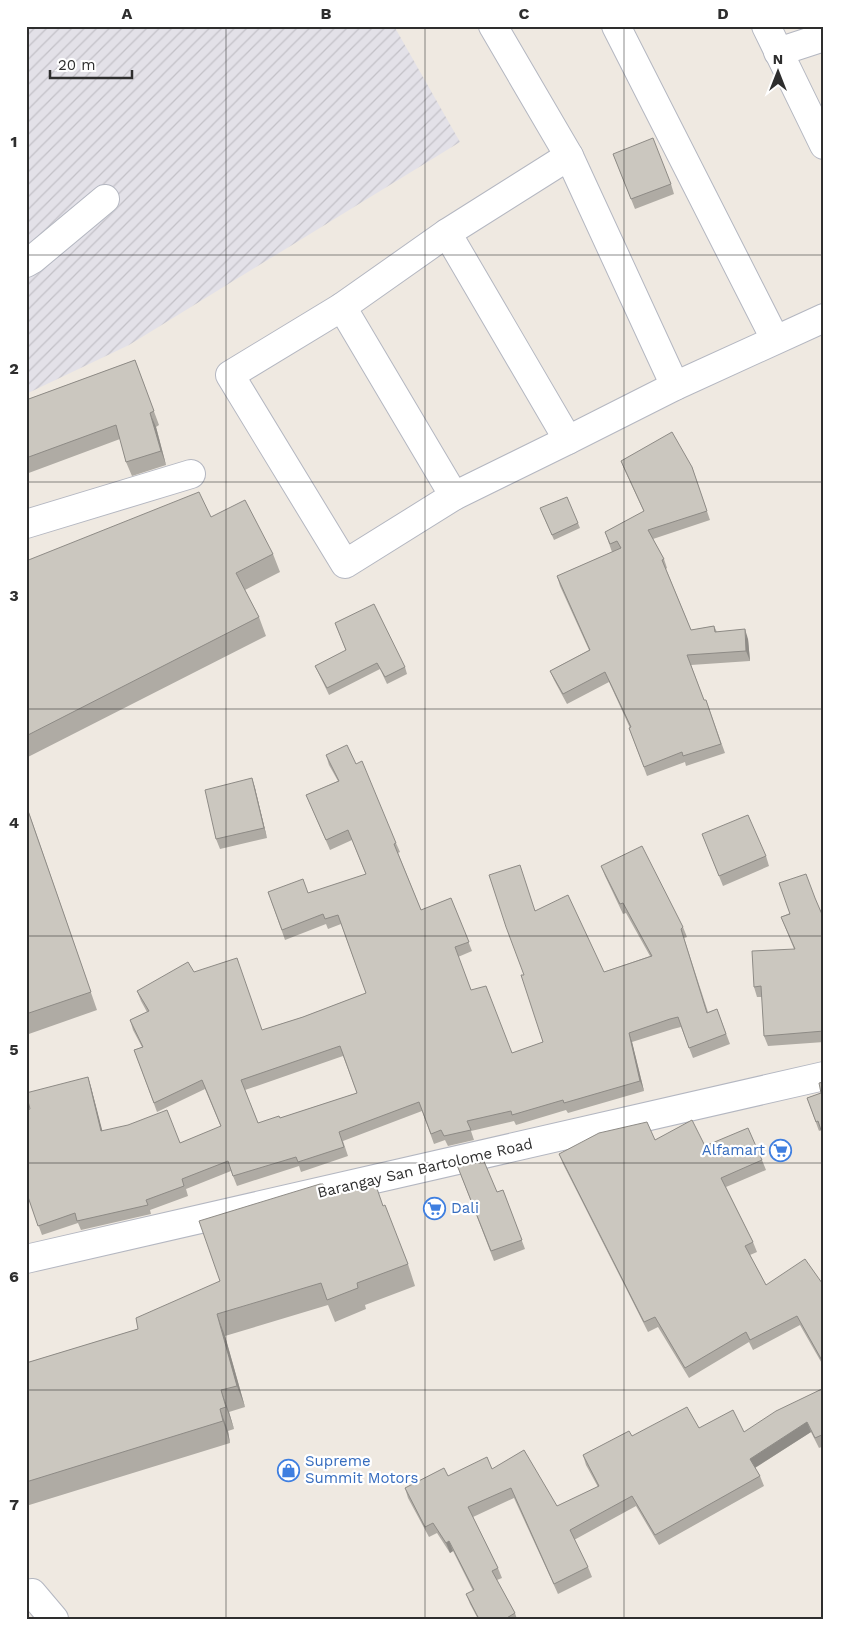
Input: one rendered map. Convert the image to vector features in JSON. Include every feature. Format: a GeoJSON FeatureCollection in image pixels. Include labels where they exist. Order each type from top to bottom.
{"type":"FeatureCollection","features":[{"type":"Feature","properties":{"kind":"street"},"geometry":{"type":"LineString","coordinates":[[494,26],[569,156],[675,386]]}},
{"type":"Feature","properties":{"kind":"street"},"geometry":{"type":"LineString","coordinates":[[616,26],[775,339]]}},
{"type":"Feature","properties":{"kind":"street"},"geometry":{"type":"LineString","coordinates":[[766,26],[824,145]]}},
{"type":"Feature","properties":{"kind":"street"},"geometry":{"type":"LineString","coordinates":[[778,52],[824,38]]}},
{"type":"Feature","properties":{"kind":"street"},"geometry":{"type":"LineString","coordinates":[[569,156],[447,233],[342,307],[230,375],[345,564],[454,496],[675,386],[824,318]]}},
{"type":"Feature","properties":{"kind":"street"},"geometry":{"type":"LineString","coordinates":[[26,263],[104,199]]}},
{"type":"Feature","properties":{"kind":"street"},"geometry":{"type":"LineString","coordinates":[[447,233],[568,440]]}},
{"type":"Feature","properties":{"kind":"street"},"geometry":{"type":"LineString","coordinates":[[342,307],[454,496]]}},
{"type":"Feature","properties":{"kind":"street"},"geometry":{"type":"LineString","coordinates":[[26,524],[191,474]]}},
{"type":"Feature","properties":{"kind":"street","name":"Barangay San Bartolome Road"},"geometry":{"type":"LineString","coordinates":[[26,1259],[824,1076]]}},
{"type":"Feature","properties":{"kind":"street"},"geometry":{"type":"LineString","coordinates":[[32,1594],[54,1619]]}},
{"type":"Feature","properties":{"kind":"shaded area"},"geometry":{"type":"Polygon","coordinates":[[[26,26],[394,26],[460,142],[129,345],[26,394],[26,26]]]}},
{"type":"Feature","properties":{"kind":"building"},"geometry":{"type":"Polygon","coordinates":[[[653,138],[671,184],[631,199],[613,154],[653,138]]]}},
{"type":"Feature","properties":{"kind":"building"},"geometry":{"type":"Polygon","coordinates":[[[135,360],[154,411],[150,413],[161,451],[126,462],[116,425],[26,458],[26,400],[135,360]]]}},
{"type":"Feature","properties":{"kind":"building"},"geometry":{"type":"Polygon","coordinates":[[[672,432],[692,467],[707,511],[648,530],[664,559],[662,560],[691,630],[714,626],[715,632],[745,629],[746,651],[687,655],[704,700],[706,700],[721,744],[683,756],[682,752],[644,767],[629,728],[631,727],[605,672],[563,694],[550,671],[590,650],[557,576],[621,548],[617,541],[610,544],[605,532],[644,511],[621,461],[672,432]]]}},
{"type":"Feature","properties":{"kind":"building"},"geometry":{"type":"Polygon","coordinates":[[[199,492],[211,517],[245,500],[273,554],[236,573],[259,617],[26,736],[26,561],[199,492]]]}},
{"type":"Feature","properties":{"kind":"building"},"geometry":{"type":"Polygon","coordinates":[[[567,497],[578,523],[552,535],[540,508],[567,497]]]}},
{"type":"Feature","properties":{"kind":"building"},"geometry":{"type":"Polygon","coordinates":[[[374,604],[405,667],[385,677],[377,663],[327,688],[315,666],[346,650],[335,623],[374,604]]]}},
{"type":"Feature","properties":{"kind":"building"},"geometry":{"type":"Polygon","coordinates":[[[347,745],[356,764],[362,761],[421,910],[451,898],[469,942],[455,947],[471,990],[486,986],[512,1053],[543,1042],[521,975],[524,975],[489,875],[520,865],[535,911],[568,895],[604,972],[652,956],[623,903],[620,904],[601,866],[642,846],[683,927],[681,929],[707,1013],[717,1009],[726,1034],[689,1048],[678,1017],[670,1019],[629,1033],[640,1081],[564,1103],[563,1100],[512,1115],[511,1111],[467,1121],[471,1130],[444,1136],[441,1130],[431,1134],[419,1102],[339,1132],[344,1147],[298,1162],[296,1157],[233,1176],[228,1161],[182,1179],[184,1186],[146,1200],[148,1205],[77,1221],[75,1213],[38,1226],[26,1191],[26,1110],[30,1109],[26,1093],[88,1077],[101,1131],[128,1125],[167,1110],[180,1143],[221,1126],[202,1080],[154,1103],[134,1050],[143,1047],[130,1020],[149,1011],[137,991],[188,962],[194,972],[237,958],[262,1030],[366,993],[338,915],[325,919],[323,914],[282,930],[268,892],[303,879],[308,893],[366,874],[348,830],[326,840],[306,795],[339,781],[326,755],[347,745]],[[340,1046],[241,1080],[258,1123],[279,1116],[280,1118],[357,1093],[340,1046]]]}},
{"type":"Feature","properties":{"kind":"building"},"geometry":{"type":"Polygon","coordinates":[[[252,778],[264,828],[216,839],[205,790],[252,778]]]}},
{"type":"Feature","properties":{"kind":"building"},"geometry":{"type":"Polygon","coordinates":[[[26,805],[91,992],[26,1014],[26,805]]]}},
{"type":"Feature","properties":{"kind":"building"},"geometry":{"type":"Polygon","coordinates":[[[748,815],[766,856],[719,876],[702,834],[748,815]]]}},
{"type":"Feature","properties":{"kind":"building"},"geometry":{"type":"Polygon","coordinates":[[[806,874],[824,919],[824,1031],[764,1036],[761,986],[754,987],[752,951],[795,949],[781,917],[790,914],[779,883],[806,874]]]}},
{"type":"Feature","properties":{"kind":"building"},"geometry":{"type":"Polygon","coordinates":[[[824,1082],[824,1139],[807,1098],[821,1093],[819,1083],[824,1082]]]}},
{"type":"Feature","properties":{"kind":"building"},"geometry":{"type":"Polygon","coordinates":[[[692,1120],[705,1146],[748,1128],[762,1160],[721,1178],[753,1242],[745,1246],[766,1285],[805,1259],[822,1283],[824,1282],[824,1364],[797,1316],[750,1340],[746,1332],[685,1368],[655,1317],[644,1322],[559,1154],[599,1133],[647,1122],[655,1140],[692,1120]]]}},
{"type":"Feature","properties":{"kind":"building"},"geometry":{"type":"Polygon","coordinates":[[[483,1159],[497,1192],[503,1190],[522,1240],[491,1251],[457,1165],[483,1159]]]}},
{"type":"Feature","properties":{"kind":"building"},"geometry":{"type":"Polygon","coordinates":[[[373,1177],[383,1206],[385,1205],[408,1264],[357,1283],[358,1288],[327,1300],[321,1283],[217,1314],[237,1386],[221,1390],[226,1407],[220,1409],[223,1421],[26,1482],[26,1363],[138,1329],[136,1318],[220,1281],[199,1221],[320,1184],[323,1184],[326,1193],[373,1177]]]}},
{"type":"Feature","properties":{"kind":"building"},"geometry":{"type":"Polygon","coordinates":[[[824,1388],[824,1434],[815,1438],[807,1422],[750,1459],[760,1476],[655,1535],[632,1496],[570,1530],[588,1567],[554,1584],[511,1488],[468,1507],[498,1568],[492,1571],[515,1613],[505,1619],[479,1619],[466,1594],[474,1590],[449,1541],[446,1543],[433,1523],[425,1527],[405,1488],[444,1468],[448,1476],[487,1457],[492,1469],[524,1450],[557,1506],[599,1486],[583,1455],[629,1431],[632,1436],[687,1407],[699,1428],[733,1410],[744,1432],[776,1411],[824,1388]]]}},
{"type":"Feature","properties":{"kind":"place","name":"Alfamart"},"geometry":{"type":"Point","coordinates":[781,1150]}},
{"type":"Feature","properties":{"kind":"place","name":"Dali"},"geometry":{"type":"Point","coordinates":[435,1208]}},
{"type":"Feature","properties":{"kind":"place","name":"Supreme Summit Motors"},"geometry":{"type":"Point","coordinates":[289,1470]}}]}
